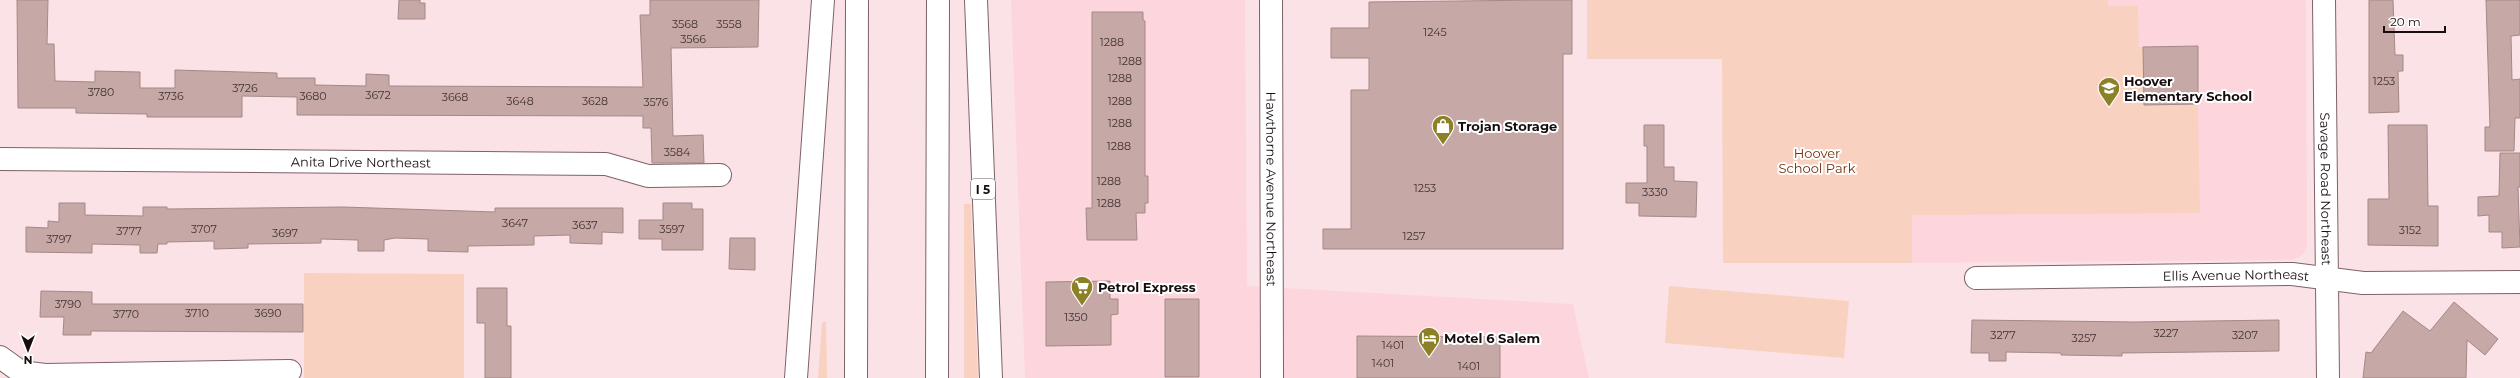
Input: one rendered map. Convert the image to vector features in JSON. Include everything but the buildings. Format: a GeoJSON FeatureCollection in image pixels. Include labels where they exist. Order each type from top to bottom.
{"type":"FeatureCollection","features":[{"type":"Feature","properties":{"kind":"main road"},"geometry":{"type":"LineString","coordinates":[[796,378],[823,0]]}},
{"type":"Feature","properties":{"kind":"main road"},"geometry":{"type":"LineString","coordinates":[[856,378],[857,0]]}},
{"type":"Feature","properties":{"kind":"main road"},"geometry":{"type":"LineString","coordinates":[[937,378],[938,0]]}},
{"type":"Feature","properties":{"kind":"main road","name":"I 5"},"geometry":{"type":"LineString","coordinates":[[976,0],[991,378]]}},
{"type":"Feature","properties":{"kind":"main road","name":"Hawthorne Avenue Northeast"},"geometry":{"type":"LineString","coordinates":[[1271,0],[1272,378]]}},
{"type":"Feature","properties":{"kind":"main road","name":"Savage Road Northeast"},"geometry":{"type":"LineString","coordinates":[[2324,0],[2328,378]]}},
{"type":"Feature","properties":{"kind":"main road","name":"Anita Drive Northeast"},"geometry":{"type":"LineString","coordinates":[[0,158],[606,164],[648,176],[720,175]]}},
{"type":"Feature","properties":{"kind":"main road","name":"Ellis Avenue Northeast"},"geometry":{"type":"LineString","coordinates":[[1976,278],[2292,274],[2363,283],[2520,282]]}},
{"type":"Feature","properties":{"kind":"main road"},"geometry":{"type":"LineString","coordinates":[[0,357],[21,372],[34,375],[200,375],[290,371]]}},
{"type":"Feature","properties":{"kind":"shaded area"},"geometry":{"type":"Polygon","coordinates":[[[1011,0],[1245,0],[1247,286],[1573,304],[1589,378],[1025,378],[1011,0]]]}},
{"type":"Feature","properties":{"kind":"shaded area","name":"Hoover Elementary School"},"geometry":{"type":"Polygon","coordinates":[[[1909,0],[2306,0],[2307,247],[2305,251],[2301,256],[2291,260],[1912,263],[1909,0]]]}},
{"type":"Feature","properties":{"kind":"green space","name":"Hoover School Park"},"geometry":{"type":"Polygon","coordinates":[[[1587,0],[2108,0],[2108,6],[2138,6],[2139,47],[2143,47],[2144,105],[2198,104],[2200,213],[1912,215],[1912,263],[1723,263],[1722,59],[1587,59],[1587,0]]]}},
{"type":"Feature","properties":{"kind":"green space"},"geometry":{"type":"Polygon","coordinates":[[[964,204],[971,204],[978,378],[964,378],[964,204]]]}},
{"type":"Feature","properties":{"kind":"green space"},"geometry":{"type":"Polygon","coordinates":[[[304,273],[464,274],[464,378],[304,378],[304,273]]]}},
{"type":"Feature","properties":{"kind":"green space"},"geometry":{"type":"Polygon","coordinates":[[[1669,286],[1849,301],[1844,358],[1665,343],[1669,286]]]}},
{"type":"Feature","properties":{"kind":"green space"},"geometry":{"type":"Polygon","coordinates":[[[826,321],[827,378],[818,378],[822,323],[826,321]]]}},
{"type":"Feature","properties":{"kind":"place","name":"Hoover Elementary School"},"geometry":{"type":"Point","coordinates":[2109,108]}},
{"type":"Feature","properties":{"kind":"place","name":"Trojan Storage"},"geometry":{"type":"Point","coordinates":[1443,146]}},
{"type":"Feature","properties":{"kind":"place","name":"Petrol Express"},"geometry":{"type":"Point","coordinates":[1082,306]}},
{"type":"Feature","properties":{"kind":"place","name":"Motel 6 Salem"},"geometry":{"type":"Point","coordinates":[1429,358]}}]}
